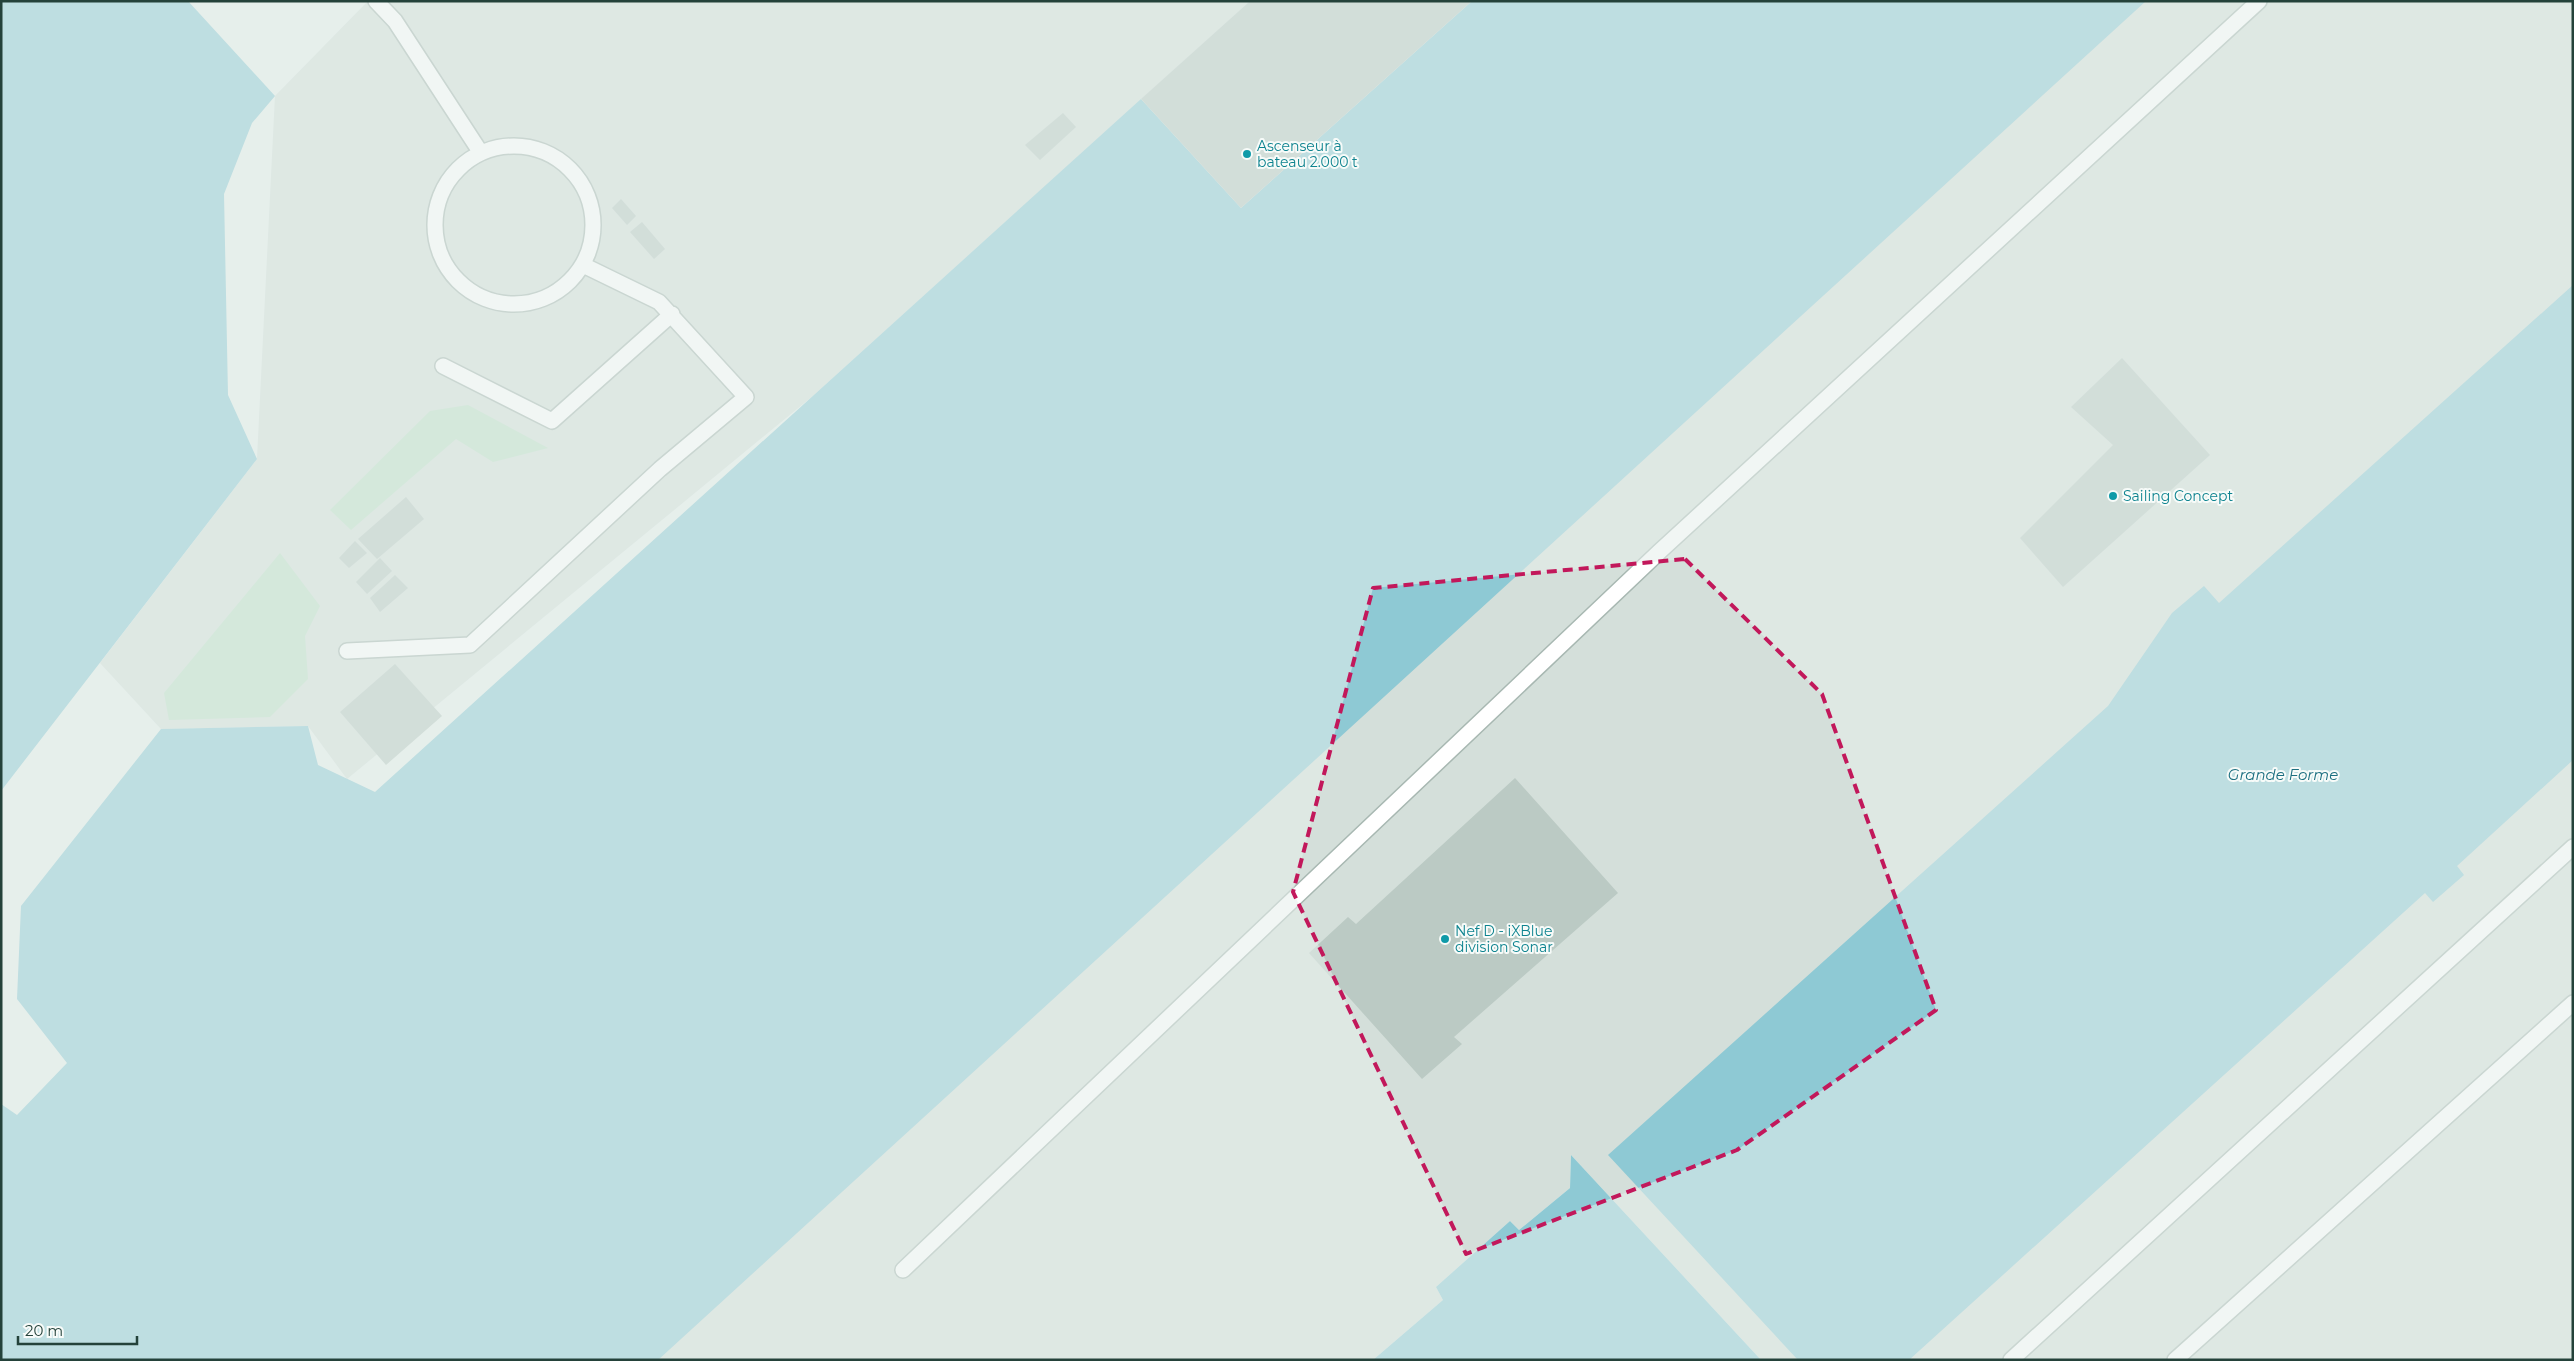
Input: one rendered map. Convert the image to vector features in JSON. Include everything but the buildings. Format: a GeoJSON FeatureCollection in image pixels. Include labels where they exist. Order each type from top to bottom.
{"type":"FeatureCollection","features":[{"type":"Feature","properties":{"kind":"lane"},"geometry":{"type":"LineString","coordinates":[[376,1],[395,21],[481,153]]}},
{"type":"Feature","properties":{"kind":"lane"},"geometry":{"type":"LineString","coordinates":[[903,1270],[1659,552],[2259,1]]}},
{"type":"Feature","properties":{"kind":"lane"},"geometry":{"type":"LineString","coordinates":[[505,146],[530,147],[554,156],[573,172],[587,193],[594,217],[592,242],[583,265],[566,286],[542,300],[516,304],[489,300],[465,287],[447,268],[436,243],[435,216],[442,190],[458,168],[481,153],[505,146]]}},
{"type":"Feature","properties":{"kind":"lane"},"geometry":{"type":"LineString","coordinates":[[347,651],[470,644],[660,469],[746,397],[660,302],[583,265]]}},
{"type":"Feature","properties":{"kind":"lane"},"geometry":{"type":"LineString","coordinates":[[443,366],[552,420],[672,314]]}},
{"type":"Feature","properties":{"kind":"lane"},"geometry":{"type":"LineString","coordinates":[[2012,1360],[2573,847]]}},
{"type":"Feature","properties":{"kind":"lane"},"geometry":{"type":"LineString","coordinates":[[2175,1360],[2573,1003]]}},
{"type":"Feature","properties":{"kind":"highlighted area"},"geometry":{"type":"Polygon","coordinates":[[[1685,559],[1822,694],[1936,1010],[1737,1150],[1466,1254],[1293,892],[1373,588],[1685,559]]]}},
{"type":"Feature","properties":{"kind":"shaded area"},"geometry":{"type":"Polygon","coordinates":[[[368,1],[1250,1],[814,395],[347,779],[308,726],[161,729],[100,663],[257,459],[275,96],[368,1]]]}},
{"type":"Feature","properties":{"kind":"shaded area"},"geometry":{"type":"Polygon","coordinates":[[[2074,1],[2573,1],[2573,1360],[1761,1360],[1571,1155],[1570,1188],[1519,1230],[1510,1221],[1436,1287],[1443,1300],[1373,1360],[657,1360],[2074,1]]]}},
{"type":"Feature","properties":{"kind":"green space"},"geometry":{"type":"Polygon","coordinates":[[[468,405],[548,448],[493,462],[456,439],[351,530],[330,510],[430,411],[468,405]]]}},
{"type":"Feature","properties":{"kind":"green space"},"geometry":{"type":"Polygon","coordinates":[[[280,553],[320,606],[305,636],[308,679],[270,717],[169,720],[164,693],[280,553]]]}},
{"type":"Feature","properties":{"kind":"water"},"geometry":{"type":"Polygon","coordinates":[[[1,1],[188,1],[275,96],[252,123],[224,194],[228,395],[257,459],[1,791],[1,1]]]}},
{"type":"Feature","properties":{"kind":"water"},"geometry":{"type":"Polygon","coordinates":[[[1472,1],[2146,1],[658,1360],[1,1360],[1,1104],[17,1115],[67,1063],[17,999],[21,906],[161,729],[308,726],[318,765],[375,792],[1141,99],[1241,208],[1472,1]]]}},
{"type":"Feature","properties":{"kind":"water","name":"Grande Forme"},"geometry":{"type":"Polygon","coordinates":[[[2573,285],[2573,760],[2457,866],[2464,875],[2433,902],[2425,893],[1909,1360],[1798,1360],[1608,1155],[2108,706],[2172,613],[2204,586],[2219,603],[2573,285]]]}},
{"type":"Feature","properties":{"kind":"water"},"geometry":{"type":"Polygon","coordinates":[[[1571,1155],[1761,1360],[1373,1360],[1443,1300],[1436,1287],[1510,1221],[1519,1230],[1570,1188],[1571,1155]]]}},
{"type":"Feature","properties":{"kind":"place","name":"Ascenseur à bateau 2.000 t"},"geometry":{"type":"Point","coordinates":[1247,154]}},
{"type":"Feature","properties":{"kind":"place","name":"Sailing Concept"},"geometry":{"type":"Point","coordinates":[2113,496]}},
{"type":"Feature","properties":{"kind":"place","name":"Nef D - iXBlue division Sonar"},"geometry":{"type":"Point","coordinates":[1445,939]}}]}
